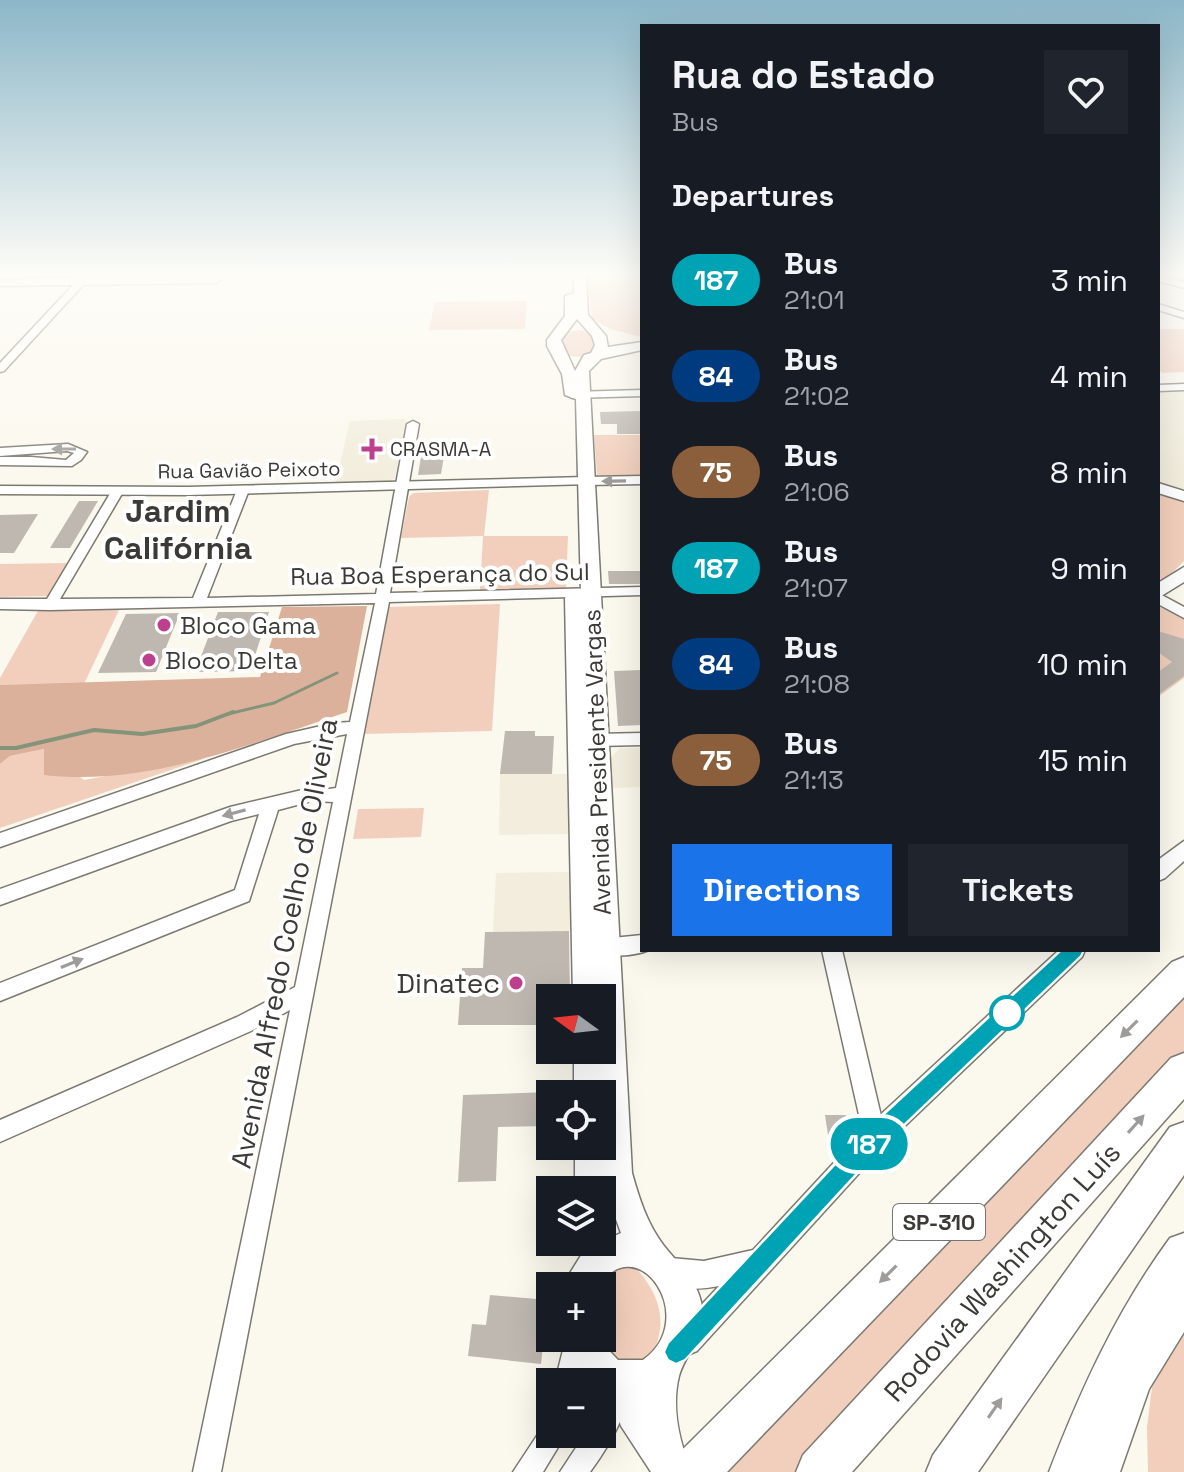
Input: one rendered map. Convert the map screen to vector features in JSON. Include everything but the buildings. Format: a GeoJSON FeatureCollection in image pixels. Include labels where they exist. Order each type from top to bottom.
{"type":"FeatureCollection","features":[{"type":"Feature","properties":{"kind":"highway","name":"SP-310"},"geometry":{"type":"LineString","coordinates":[[676,1468],[1184,973]]}},
{"type":"Feature","properties":{"kind":"highway","name":"Rodovia Washington Luís"},"geometry":{"type":"LineString","coordinates":[[820,1472],[1184,1071]]}},
{"type":"Feature","properties":{"kind":"highway"},"geometry":{"type":"LineString","coordinates":[[950,1472],[1184,1141]]}},
{"type":"Feature","properties":{"kind":"highway"},"geometry":{"type":"LineString","coordinates":[[1071,1472],[1095,1406],[1129,1336],[1184,1252]]}},
{"type":"Feature","properties":{"kind":"highway"},"geometry":{"type":"LineString","coordinates":[[1098,1472],[1132,1378],[1184,1295]]}},
{"type":"Feature","properties":{"kind":"main road","name":"Avenida Presidente Vargas"},"geometry":{"type":"LineString","coordinates":[[554,344],[578,394]]}},
{"type":"Feature","properties":{"kind":"main road","name":"Avenida Presidente Vargas"},"geometry":{"type":"LineString","coordinates":[[601,344],[599,351],[582,371],[578,394],[595,946],[616,1173],[629,1217],[681,1290],[685,1311],[684,1332],[669,1360],[659,1425],[676,1468]]}},
{"type":"Feature","properties":{"kind":"main road"},"geometry":{"type":"LineString","coordinates":[[561,359],[590,358],[640,344]]}},
{"type":"Feature","properties":{"kind":"main road"},"geometry":{"type":"LineString","coordinates":[[1160,489],[1184,496]]}},
{"type":"Feature","properties":{"kind":"main road"},"geometry":{"type":"LineString","coordinates":[[1160,591],[1184,573]]}},
{"type":"Feature","properties":{"kind":"main road","name":"Avenida Presidente Vargas"},"geometry":{"type":"LineString","coordinates":[[583,592],[596,740],[595,946],[589,984]]}},
{"type":"Feature","properties":{"kind":"main road"},"geometry":{"type":"LineString","coordinates":[[584,1268],[615,1251],[628,1249],[662,1264]]}},
{"type":"Feature","properties":{"kind":"main road"},"geometry":{"type":"LineString","coordinates":[[585,1352],[600,1370],[620,1379],[644,1379],[669,1360]]}},
{"type":"Feature","properties":{"kind":"main road"},"geometry":{"type":"LineString","coordinates":[[620,1379],[634,1413],[676,1468]]}},
{"type":"Feature","properties":{"kind":"street"},"geometry":{"type":"LineString","coordinates":[[0,369],[23,344]]}},
{"type":"Feature","properties":{"kind":"street"},"geometry":{"type":"LineString","coordinates":[[0,347],[20,347]]}},
{"type":"Feature","properties":{"kind":"street"},"geometry":{"type":"LineString","coordinates":[[1160,388],[1184,387]]}},
{"type":"Feature","properties":{"kind":"street"},"geometry":{"type":"LineString","coordinates":[[578,394],[640,393]]}},
{"type":"Feature","properties":{"kind":"street","name":"Avenida Alfredo Coelho de Oliveira"},"geometry":{"type":"LineString","coordinates":[[207,1472],[354,728],[383,596],[413,424]]}},
{"type":"Feature","properties":{"kind":"street"},"geometry":{"type":"LineString","coordinates":[[0,452],[68,447],[79,449],[81,455],[71,463],[60,466],[41,461],[0,461]]}},
{"type":"Feature","properties":{"kind":"street","name":"Rua Gavião Peixoto"},"geometry":{"type":"LineString","coordinates":[[0,490],[117,492],[640,480]]}},
{"type":"Feature","properties":{"kind":"street"},"geometry":{"type":"LineString","coordinates":[[198,603],[243,490]]}},
{"type":"Feature","properties":{"kind":"street"},"geometry":{"type":"LineString","coordinates":[[50,605],[117,492]]}},
{"type":"Feature","properties":{"kind":"street","name":"Rua Boa Esperança do Sul"},"geometry":{"type":"LineString","coordinates":[[0,604],[198,603],[640,591]]}},
{"type":"Feature","properties":{"kind":"street"},"geometry":{"type":"LineString","coordinates":[[1160,599],[1184,613]]}},
{"type":"Feature","properties":{"kind":"street"},"geometry":{"type":"LineString","coordinates":[[0,840],[292,738],[312,732],[354,728]]}},
{"type":"Feature","properties":{"kind":"street"},"geometry":{"type":"LineString","coordinates":[[596,740],[640,739]]}},
{"type":"Feature","properties":{"kind":"street"},"geometry":{"type":"LineString","coordinates":[[320,796],[342,794]]}},
{"type":"Feature","properties":{"kind":"street"},"geometry":{"type":"LineString","coordinates":[[0,897],[230,814],[302,797]]}},
{"type":"Feature","properties":{"kind":"street"},"geometry":{"type":"LineString","coordinates":[[0,992],[242,895],[271,805]]}},
{"type":"Feature","properties":{"kind":"street"},"geometry":{"type":"LineString","coordinates":[[1160,870],[1184,849]]}},
{"type":"Feature","properties":{"kind":"street"},"geometry":{"type":"LineString","coordinates":[[595,946],[640,944]]}},
{"type":"Feature","properties":{"kind":"street"},"geometry":{"type":"LineString","coordinates":[[832,952],[875,1137]]}},
{"type":"Feature","properties":{"kind":"street"},"geometry":{"type":"LineString","coordinates":[[669,1360],[875,1137],[1069,952]]}},
{"type":"Feature","properties":{"kind":"street"},"geometry":{"type":"LineString","coordinates":[[0,1131],[244,1024],[303,993]]}},
{"type":"Feature","properties":{"kind":"street"},"geometry":{"type":"LineString","coordinates":[[662,1264],[688,1277],[706,1276],[758,1262]]}},
{"type":"Feature","properties":{"kind":"street"},"geometry":{"type":"LineString","coordinates":[[616,1392],[620,1379]]}},
{"type":"Feature","properties":{"kind":"street"},"geometry":{"type":"LineString","coordinates":[[527,1472],[543,1448]]}},
{"type":"Feature","properties":{"kind":"street"},"geometry":{"type":"LineString","coordinates":[[574,1472],[591,1448]]}},
{"type":"Feature","properties":{"kind":"shaded area"},"geometry":{"type":"Polygon","coordinates":[[[561,344],[597,344],[593,353],[583,357],[567,356],[561,344]]]}},
{"type":"Feature","properties":{"kind":"shaded area"},"geometry":{"type":"Polygon","coordinates":[[[1160,344],[1184,344],[1184,372],[1162,373],[1160,344]]]}},
{"type":"Feature","properties":{"kind":"shaded area"},"geometry":{"type":"Polygon","coordinates":[[[1160,392],[1184,392],[1184,489],[1160,483],[1160,392]]]}},
{"type":"Feature","properties":{"kind":"shaded area","name":"CRASMA-A"},"geometry":{"type":"Polygon","coordinates":[[[406,419],[395,478],[385,483],[335,484],[350,421],[406,419]]]}},
{"type":"Feature","properties":{"kind":"shaded area"},"geometry":{"type":"Polygon","coordinates":[[[594,435],[640,435],[640,475],[597,475],[594,435]]]}},
{"type":"Feature","properties":{"kind":"shaded area"},"geometry":{"type":"Polygon","coordinates":[[[489,490],[484,536],[568,536],[566,588],[480,590],[483,536],[401,538],[409,497],[413,493],[489,490]]]}},
{"type":"Feature","properties":{"kind":"shaded area"},"geometry":{"type":"Polygon","coordinates":[[[1160,492],[1184,498],[1184,561],[1160,585],[1160,492]]]}},
{"type":"Feature","properties":{"kind":"shaded area"},"geometry":{"type":"Polygon","coordinates":[[[68,563],[49,596],[0,597],[0,564],[68,563]]]}},
{"type":"Feature","properties":{"kind":"shaded area"},"geometry":{"type":"Polygon","coordinates":[[[500,604],[492,731],[362,734],[385,607],[500,604]]]}},
{"type":"Feature","properties":{"kind":"shaded area"},"geometry":{"type":"Polygon","coordinates":[[[367,606],[347,712],[198,760],[121,775],[44,775],[44,749],[10,756],[0,764],[0,685],[260,677],[282,607],[367,606]]]}},
{"type":"Feature","properties":{"kind":"shaded area"},"geometry":{"type":"Polygon","coordinates":[[[1160,607],[1184,618],[1184,678],[1160,696],[1160,607]]]}},
{"type":"Feature","properties":{"kind":"shaded area"},"geometry":{"type":"Polygon","coordinates":[[[120,608],[84,684],[0,685],[0,678],[39,609],[120,608]]]}},
{"type":"Feature","properties":{"kind":"shaded area"},"geometry":{"type":"Polygon","coordinates":[[[620,748],[640,748],[640,787],[609,788],[608,761],[620,748]]]}},
{"type":"Feature","properties":{"kind":"shaded area"},"geometry":{"type":"Polygon","coordinates":[[[44,749],[84,780],[206,758],[0,828],[0,764],[10,756],[44,749]]]}},
{"type":"Feature","properties":{"kind":"shaded area"},"geometry":{"type":"Polygon","coordinates":[[[500,774],[569,774],[569,834],[499,835],[500,774]]]}},
{"type":"Feature","properties":{"kind":"shaded area"},"geometry":{"type":"Polygon","coordinates":[[[424,808],[421,837],[353,839],[358,809],[424,808]]]}},
{"type":"Feature","properties":{"kind":"shaded area"},"geometry":{"type":"Polygon","coordinates":[[[569,872],[571,931],[493,932],[496,873],[569,872]]]}},
{"type":"Feature","properties":{"kind":"shaded area"},"geometry":{"type":"Polygon","coordinates":[[[1184,987],[1184,1055],[797,1472],[717,1472],[1184,987]]]}},
{"type":"Feature","properties":{"kind":"shaded area"},"geometry":{"type":"Polygon","coordinates":[[[601,1264],[634,1266],[649,1284],[658,1305],[660,1327],[654,1350],[630,1373],[602,1352],[616,1352],[616,1272],[595,1272],[601,1264]]]}},
{"type":"Feature","properties":{"kind":"shaded area"},"geometry":{"type":"Polygon","coordinates":[[[1184,1318],[1184,1472],[1148,1472],[1147,1427],[1153,1379],[1184,1318]]]}},
{"type":"Feature","properties":{"kind":"waterway"},"geometry":{"type":"LineString","coordinates":[[228,714],[274,703],[337,673]]}},
{"type":"Feature","properties":{"kind":"waterway"},"geometry":{"type":"LineString","coordinates":[[0,748],[16,748],[94,730],[142,734],[196,726],[233,712]]}},
{"type":"Feature","properties":{"kind":"bus line","name":"187"},"geometry":{"type":"LineString","coordinates":[[676,1352],[875,1137],[1072,952]]}},
{"type":"Feature","properties":{"kind":"place","name":"CRASMA-A"},"geometry":{"type":"Point","coordinates":[372,449]}},
{"type":"Feature","properties":{"kind":"place","name":"Bloco Gama"},"geometry":{"type":"Point","coordinates":[164,625]}},
{"type":"Feature","properties":{"kind":"place","name":"Bloco Delta"},"geometry":{"type":"Point","coordinates":[149,660]}},
{"type":"Feature","properties":{"kind":"place","name":"Dinatec"},"geometry":{"type":"Point","coordinates":[516,983]}},
{"type":"Feature","properties":{"kind":"district","name":"Jardim Califórnia"},"geometry":{"type":"Point","coordinates":[178,530]}}]}
